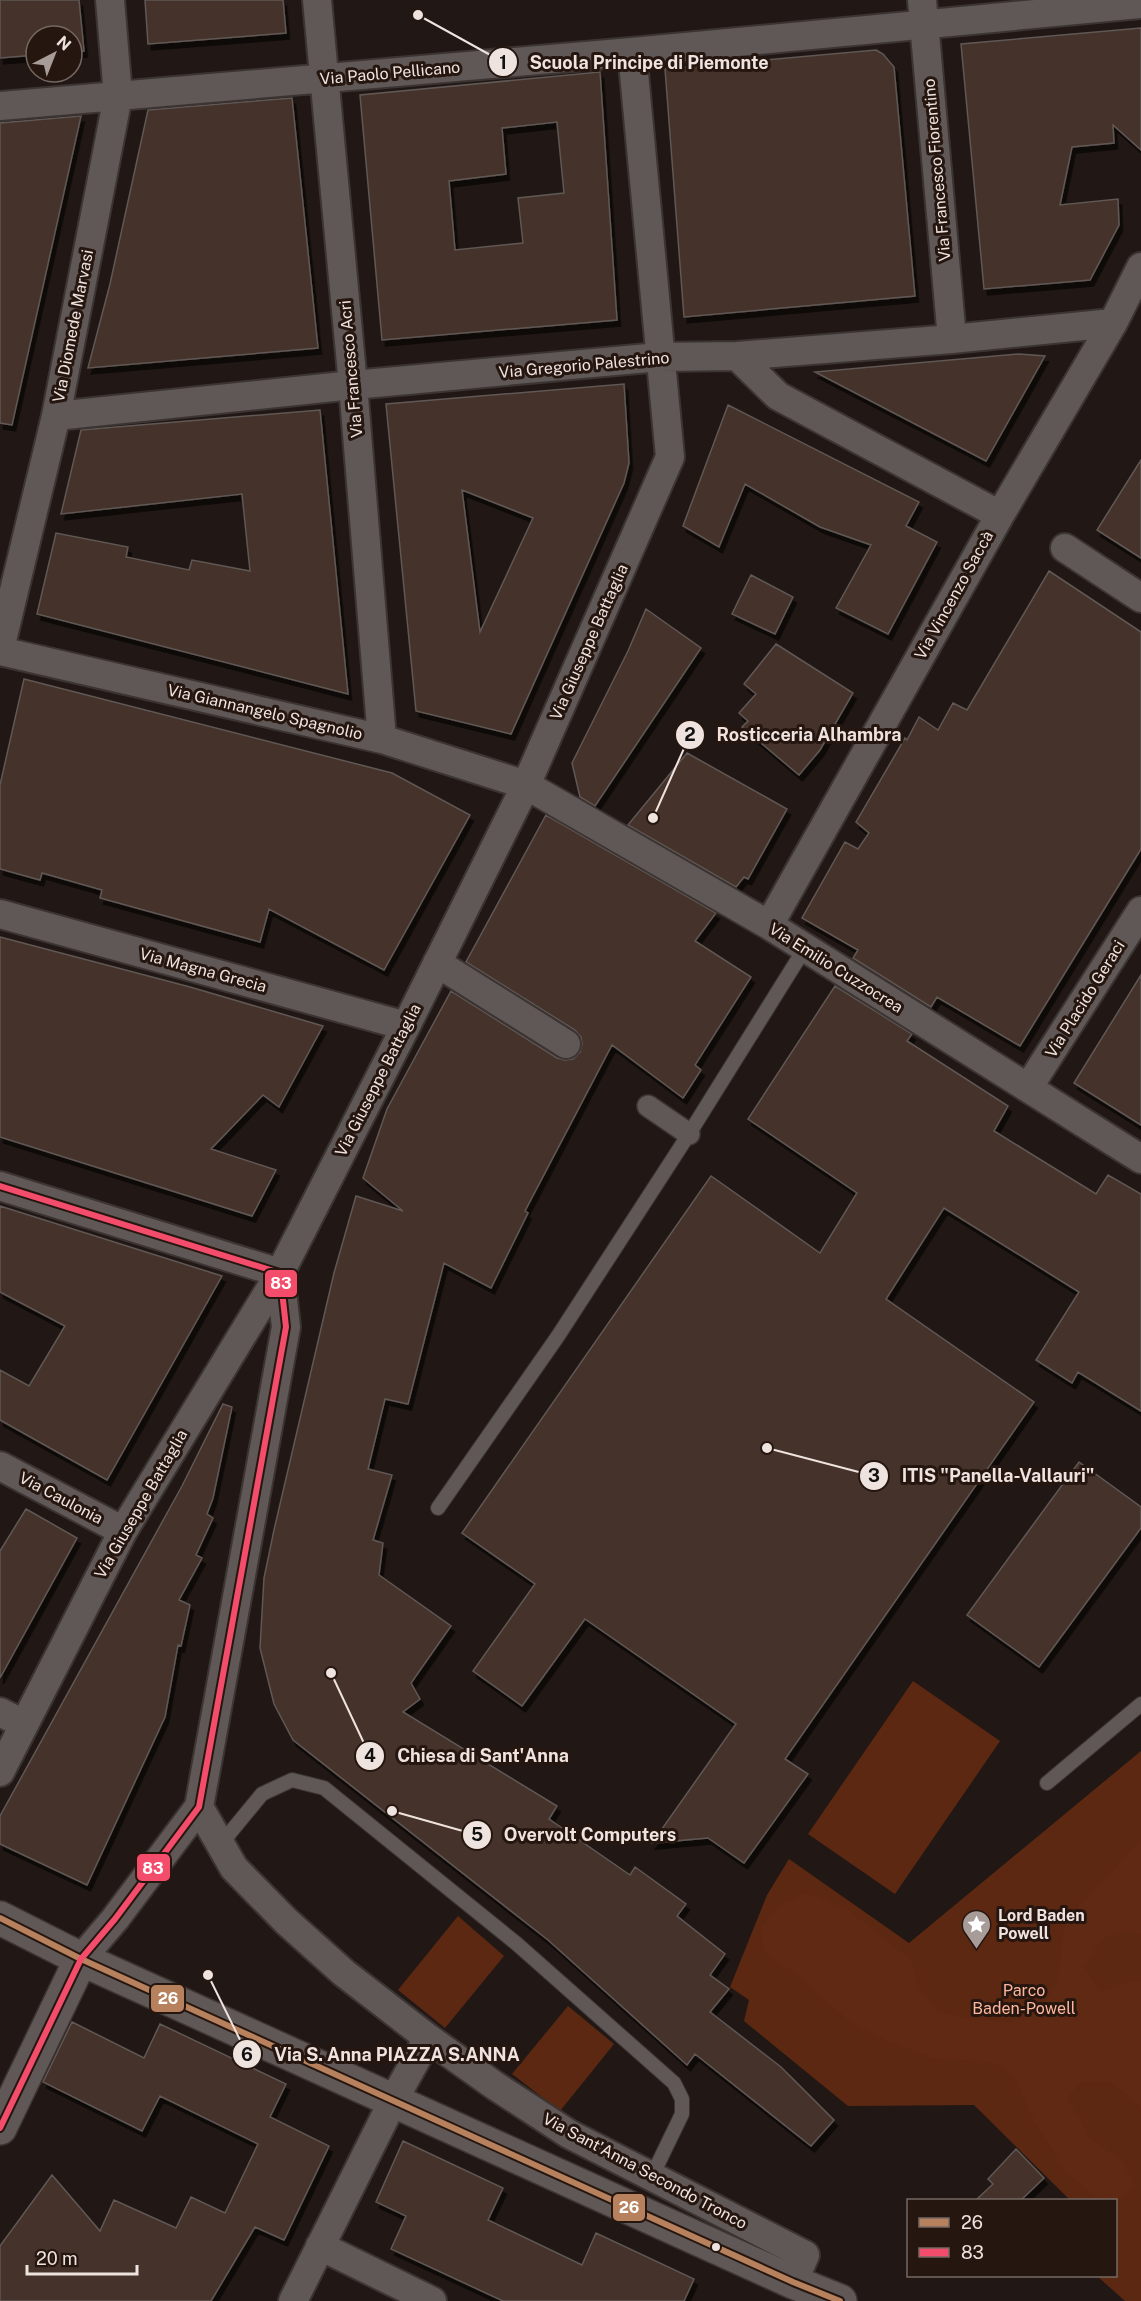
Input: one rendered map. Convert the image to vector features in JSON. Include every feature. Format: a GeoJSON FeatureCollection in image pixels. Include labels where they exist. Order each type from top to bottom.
{"type":"FeatureCollection","features":[{"type":"Feature","properties":{"kind":"street","name":"Via Diomede Marvasi"},"geometry":{"type":"LineString","coordinates":[[0,650],[56,416],[118,96],[110,0]]}},
{"type":"Feature","properties":{"kind":"street","name":"Via Francesco Acri"},"geometry":{"type":"LineString","coordinates":[[316,0],[353,385],[382,739]]}},
{"type":"Feature","properties":{"kind":"street","name":"Via Paolo Pellicano"},"geometry":{"type":"LineString","coordinates":[[0,106],[632,52],[923,12],[1141,4]]}},
{"type":"Feature","properties":{"kind":"street","name":"Via Francesco Fiorentino"},"geometry":{"type":"LineString","coordinates":[[923,12],[952,339]]}},
{"type":"Feature","properties":{"kind":"street","name":"Via Giuseppe Battaglia"},"geometry":{"type":"LineString","coordinates":[[0,1772],[11,1718],[280,1273],[406,1026],[526,785],[670,458],[632,52]]}},
{"type":"Feature","properties":{"kind":"street","name":"Via Vincenzo Saccà"},"geometry":{"type":"LineString","coordinates":[[769,925],[1000,515],[1113,323],[1141,267]]}},
{"type":"Feature","properties":{"kind":"street","name":"Via Gregorio Palestrino"},"geometry":{"type":"LineString","coordinates":[[56,416],[353,385],[659,357],[737,356],[952,339],[1113,323]]}},
{"type":"Feature","properties":{"kind":"street"},"geometry":{"type":"LineString","coordinates":[[737,356],[778,396],[1000,515]]}},
{"type":"Feature","properties":{"kind":"street"},"geometry":{"type":"LineString","coordinates":[[1065,548],[1141,598]]}},
{"type":"Feature","properties":{"kind":"street","name":"Via Giannangelo Spagnolio"},"geometry":{"type":"LineString","coordinates":[[0,650],[382,739],[526,785]]}},
{"type":"Feature","properties":{"kind":"street","name":"Via Emilio Cuzzocrea"},"geometry":{"type":"LineString","coordinates":[[526,785],[769,925],[1141,1159]]}},
{"type":"Feature","properties":{"kind":"street","name":"Via Placido Geraci"},"geometry":{"type":"LineString","coordinates":[[1028,1088],[1141,910]]}},
{"type":"Feature","properties":{"kind":"street","name":"Via Magna Grecia"},"geometry":{"type":"LineString","coordinates":[[0,914],[406,1026]]}},
{"type":"Feature","properties":{"kind":"street"},"geometry":{"type":"LineString","coordinates":[[437,963],[566,1044]]}},
{"type":"Feature","properties":{"kind":"street"},"geometry":{"type":"LineString","coordinates":[[648,1106],[689,1134]]}},
{"type":"Feature","properties":{"kind":"street"},"geometry":{"type":"LineString","coordinates":[[0,1186],[280,1273],[286,1327],[199,1807],[81,1959],[0,2128]]}},
{"type":"Feature","properties":{"kind":"street","name":"Via Caulonia"},"geometry":{"type":"LineString","coordinates":[[0,1466],[123,1531]]}},
{"type":"Feature","properties":{"kind":"street","name":"Via Sant'Anna Secondo Tronco"},"geometry":{"type":"LineString","coordinates":[[199,1807],[234,1868],[286,1921],[344,1973],[428,2038],[569,2134],[805,2255],[793,2282]]}},
{"type":"Feature","properties":{"kind":"street"},"geometry":{"type":"LineString","coordinates":[[0,1918],[81,1959],[793,2282],[840,2301]]}},
{"type":"Feature","properties":{"kind":"street"},"geometry":{"type":"LineString","coordinates":[[293,2301],[393,2101],[428,2038]]}},
{"type":"Feature","properties":{"kind":"street"},"geometry":{"type":"LineString","coordinates":[[320,2246],[432,2301]]}},
{"type":"Feature","properties":{"kind":"lane"},"geometry":{"type":"LineString","coordinates":[[438,1508],[558,1336],[689,1134],[805,948]]}},
{"type":"Feature","properties":{"kind":"lane"},"geometry":{"type":"LineString","coordinates":[[1047,1783],[1141,1704]]}},
{"type":"Feature","properties":{"kind":"lane"},"geometry":{"type":"LineString","coordinates":[[220,1845],[262,1794],[292,1780],[324,1788],[517,1944],[674,2083],[682,2099],[682,2114],[652,2176]]}},
{"type":"Feature","properties":{"kind":"green space"},"geometry":{"type":"Polygon","coordinates":[[[913,1681],[1000,1741],[895,1894],[808,1834],[913,1681]]]}},
{"type":"Feature","properties":{"kind":"green space","name":"Parco Baden-Powell"},"geometry":{"type":"Polygon","coordinates":[[[1141,1751],[1141,2301],[1125,2301],[1098,2277],[1117,2277],[1117,2199],[1069,2199],[974,2105],[848,2106],[744,2021],[749,2000],[730,1987],[767,1895],[789,1859],[909,1943],[1141,1751]]]}},
{"type":"Feature","properties":{"kind":"green space"},"geometry":{"type":"Polygon","coordinates":[[[458,1916],[504,1956],[445,2028],[398,1990],[458,1916]]]}},
{"type":"Feature","properties":{"kind":"green space"},"geometry":{"type":"Polygon","coordinates":[[[568,2006],[614,2044],[560,2111],[512,2074],[568,2006]]]}},
{"type":"Feature","properties":{"kind":"shaded area"},"geometry":{"type":"Polygon","coordinates":[[[1141,1840],[1141,1934],[1120,1932],[1112,1934],[1100,1943],[1084,1967],[1100,1992],[1134,1981],[1141,1982],[1141,2107],[1111,2082],[1082,2081],[1067,2098],[1090,2138],[1123,2162],[1134,2186],[1121,2199],[1100,2199],[1067,2173],[1035,2122],[1016,2081],[1004,2066],[981,2061],[935,2059],[886,2040],[848,2020],[796,1974],[765,1953],[760,1929],[780,1905],[806,1893],[848,1910],[912,1961],[916,1982],[936,2011],[961,2018],[1009,2022],[1039,2012],[1058,1980],[1065,1922],[1141,1840]]]}},
{"type":"Feature","properties":{"kind":"building"},"geometry":{"type":"Polygon","coordinates":[[[0,0],[79,0],[81,24],[24,24],[24,56],[0,58],[0,0]]]}},
{"type":"Feature","properties":{"kind":"building"},"geometry":{"type":"Polygon","coordinates":[[[145,0],[283,0],[286,33],[148,44],[145,0]]]}},
{"type":"Feature","properties":{"kind":"building"},"geometry":{"type":"Polygon","coordinates":[[[1141,28],[1141,150],[1113,125],[1114,143],[1072,147],[1060,205],[1118,199],[1119,225],[1090,280],[984,289],[961,44],[1141,28]]]}},
{"type":"Feature","properties":{"kind":"building"},"geometry":{"type":"Polygon","coordinates":[[[876,50],[883,54],[894,67],[915,296],[684,317],[665,69],[876,50]]]}},
{"type":"Feature","properties":{"kind":"building"},"geometry":{"type":"Polygon","coordinates":[[[600,72],[617,320],[382,340],[360,95],[600,72]],[[557,122],[502,128],[506,174],[449,181],[455,250],[523,243],[518,198],[564,193],[557,122]]]}},
{"type":"Feature","properties":{"kind":"building"},"geometry":{"type":"Polygon","coordinates":[[[292,98],[318,348],[88,368],[110,284],[148,110],[292,98]]]}},
{"type":"Feature","properties":{"kind":"building"},"geometry":{"type":"Polygon","coordinates":[[[81,116],[12,425],[0,423],[0,123],[81,116]]]}},
{"type":"Feature","properties":{"kind":"building"},"geometry":{"type":"Polygon","coordinates":[[[1019,354],[1045,356],[986,461],[815,372],[1019,354]]]}},
{"type":"Feature","properties":{"kind":"building"},"geometry":{"type":"Polygon","coordinates":[[[624,384],[629,463],[624,483],[511,734],[416,711],[386,404],[624,384]],[[462,490],[480,632],[533,518],[462,490]]]}},
{"type":"Feature","properties":{"kind":"building"},"geometry":{"type":"Polygon","coordinates":[[[728,405],[919,502],[906,526],[937,542],[888,634],[836,608],[871,545],[820,527],[745,484],[719,547],[683,526],[728,405]]]}},
{"type":"Feature","properties":{"kind":"building"},"geometry":{"type":"Polygon","coordinates":[[[320,410],[348,694],[37,614],[56,533],[128,547],[126,557],[189,570],[192,560],[250,571],[242,494],[61,514],[81,430],[320,410]]]}},
{"type":"Feature","properties":{"kind":"building"},"geometry":{"type":"Polygon","coordinates":[[[1141,460],[1141,558],[1097,530],[1141,460]]]}},
{"type":"Feature","properties":{"kind":"building"},"geometry":{"type":"Polygon","coordinates":[[[1049,571],[1141,632],[1141,849],[1020,1046],[937,997],[931,1007],[853,958],[858,950],[802,918],[845,842],[858,849],[869,833],[856,822],[919,717],[938,730],[953,703],[967,710],[1049,571]]]}},
{"type":"Feature","properties":{"kind":"building"},"geometry":{"type":"Polygon","coordinates":[[[751,575],[793,597],[775,634],[732,614],[751,575]]]}},
{"type":"Feature","properties":{"kind":"building"},"geometry":{"type":"Polygon","coordinates":[[[646,609],[701,648],[595,806],[580,797],[572,763],[628,651],[646,609]]]}},
{"type":"Feature","properties":{"kind":"building"},"geometry":{"type":"Polygon","coordinates":[[[776,644],[853,693],[820,750],[799,775],[742,727],[748,721],[739,713],[756,694],[744,684],[776,644]]]}},
{"type":"Feature","properties":{"kind":"building"},"geometry":{"type":"Polygon","coordinates":[[[24,679],[392,773],[470,815],[384,970],[269,909],[260,942],[100,898],[102,890],[42,873],[40,880],[0,869],[0,785],[24,679]]]}},
{"type":"Feature","properties":{"kind":"building"},"geometry":{"type":"Polygon","coordinates":[[[687,753],[787,809],[748,879],[744,877],[736,887],[628,825],[687,753]]]}},
{"type":"Feature","properties":{"kind":"building"},"geometry":{"type":"Polygon","coordinates":[[[546,815],[716,913],[695,941],[751,977],[695,1065],[701,1070],[683,1098],[612,1045],[525,1211],[528,1213],[491,1288],[444,1263],[408,1404],[385,1399],[368,1469],[392,1475],[373,1540],[383,1543],[379,1575],[451,1626],[411,1683],[420,1699],[403,1712],[557,1806],[549,1819],[630,1875],[635,1867],[686,1904],[677,1916],[725,1954],[710,1975],[729,1989],[710,2012],[781,2067],[834,2120],[811,2146],[695,2054],[687,2065],[548,1940],[293,1740],[274,1704],[260,1648],[264,1578],[274,1530],[334,1273],[356,1196],[403,1211],[363,1178],[387,1109],[451,991],[557,1058],[573,1059],[580,1052],[581,1037],[575,1030],[466,962],[546,815]]]}},
{"type":"Feature","properties":{"kind":"building"},"geometry":{"type":"Polygon","coordinates":[[[0,937],[190,987],[323,1026],[279,1107],[263,1095],[211,1149],[276,1170],[252,1216],[0,1137],[0,937]]]}},
{"type":"Feature","properties":{"kind":"building"},"geometry":{"type":"Polygon","coordinates":[[[1141,975],[1141,1125],[1074,1083],[1141,975]]]}},
{"type":"Feature","properties":{"kind":"building"},"geometry":{"type":"Polygon","coordinates":[[[835,986],[912,1034],[907,1041],[1008,1106],[994,1131],[1096,1194],[1108,1175],[1141,1194],[1141,1411],[1078,1372],[1072,1383],[1036,1360],[1079,1292],[944,1208],[886,1299],[1034,1402],[785,1759],[808,1774],[744,1863],[708,1838],[652,1843],[736,1724],[585,1619],[522,1706],[473,1671],[535,1584],[462,1533],[711,1176],[820,1253],[857,1193],[748,1119],[835,986]]]}},
{"type":"Feature","properties":{"kind":"building"},"geometry":{"type":"Polygon","coordinates":[[[0,1206],[222,1276],[107,1480],[0,1420],[0,1370],[29,1386],[65,1326],[0,1292],[0,1206]]]}},
{"type":"Feature","properties":{"kind":"building"},"geometry":{"type":"Polygon","coordinates":[[[223,1404],[232,1407],[213,1498],[207,1514],[213,1518],[196,1555],[202,1558],[179,1600],[190,1605],[181,1646],[178,1645],[165,1717],[87,1885],[0,1844],[0,1816],[182,1486],[223,1404]]]}},
{"type":"Feature","properties":{"kind":"building"},"geometry":{"type":"Polygon","coordinates":[[[1079,1462],[1141,1507],[1141,1528],[1039,1667],[967,1615],[1079,1462]]]}},
{"type":"Feature","properties":{"kind":"building"},"geometry":{"type":"Polygon","coordinates":[[[26,1509],[77,1538],[0,1678],[0,1551],[26,1509]]]}},
{"type":"Feature","properties":{"kind":"building"},"geometry":{"type":"Polygon","coordinates":[[[72,2022],[144,2058],[160,2024],[286,2084],[270,2117],[329,2146],[284,2240],[255,2227],[211,2301],[0,2301],[0,2246],[52,2175],[100,2231],[114,2200],[176,2228],[191,2197],[225,2213],[258,2144],[160,2096],[142,2131],[43,2082],[72,2022]]]}},
{"type":"Feature","properties":{"kind":"building"},"geometry":{"type":"Polygon","coordinates":[[[403,2141],[503,2188],[488,2220],[582,2265],[596,2233],[694,2279],[684,2301],[503,2301],[391,2249],[406,2216],[376,2202],[403,2141]]]}},
{"type":"Feature","properties":{"kind":"building"},"geometry":{"type":"Polygon","coordinates":[[[1016,2149],[1044,2178],[1022,2199],[977,2199],[993,2184],[988,2179],[1016,2149]]]}},
{"type":"Feature","properties":{"kind":"transit line","name":"83"},"geometry":{"type":"LineString","coordinates":[[0,1186],[280,1273],[286,1327],[199,1807],[115,1919],[81,1959],[0,2128]]}},
{"type":"Feature","properties":{"kind":"transit line","name":"26"},"geometry":{"type":"LineString","coordinates":[[0,1918],[81,1959],[793,2282],[840,2301]]}},
{"type":"Feature","properties":{"kind":"place","name":"Scuola Principe di Piemonte"},"geometry":{"type":"Point","coordinates":[418,15]}},
{"type":"Feature","properties":{"kind":"place","name":"Rosticceria Alhambra"},"geometry":{"type":"Point","coordinates":[653,818]}},
{"type":"Feature","properties":{"kind":"place","name":"ITIS \"Panella-Vallauri\""},"geometry":{"type":"Point","coordinates":[767,1448]}},
{"type":"Feature","properties":{"kind":"place","name":"Chiesa di Sant'Anna"},"geometry":{"type":"Point","coordinates":[331,1673]}},
{"type":"Feature","properties":{"kind":"place","name":"Overvolt Computers"},"geometry":{"type":"Point","coordinates":[392,1811]}},
{"type":"Feature","properties":{"kind":"place","name":"Lord Baden Powell"},"geometry":{"type":"Point","coordinates":[977,1950]}},
{"type":"Feature","properties":{"kind":"place","name":"Via S. Anna PIAZZA S.ANNA"},"geometry":{"type":"Point","coordinates":[208,1975]}}]}
